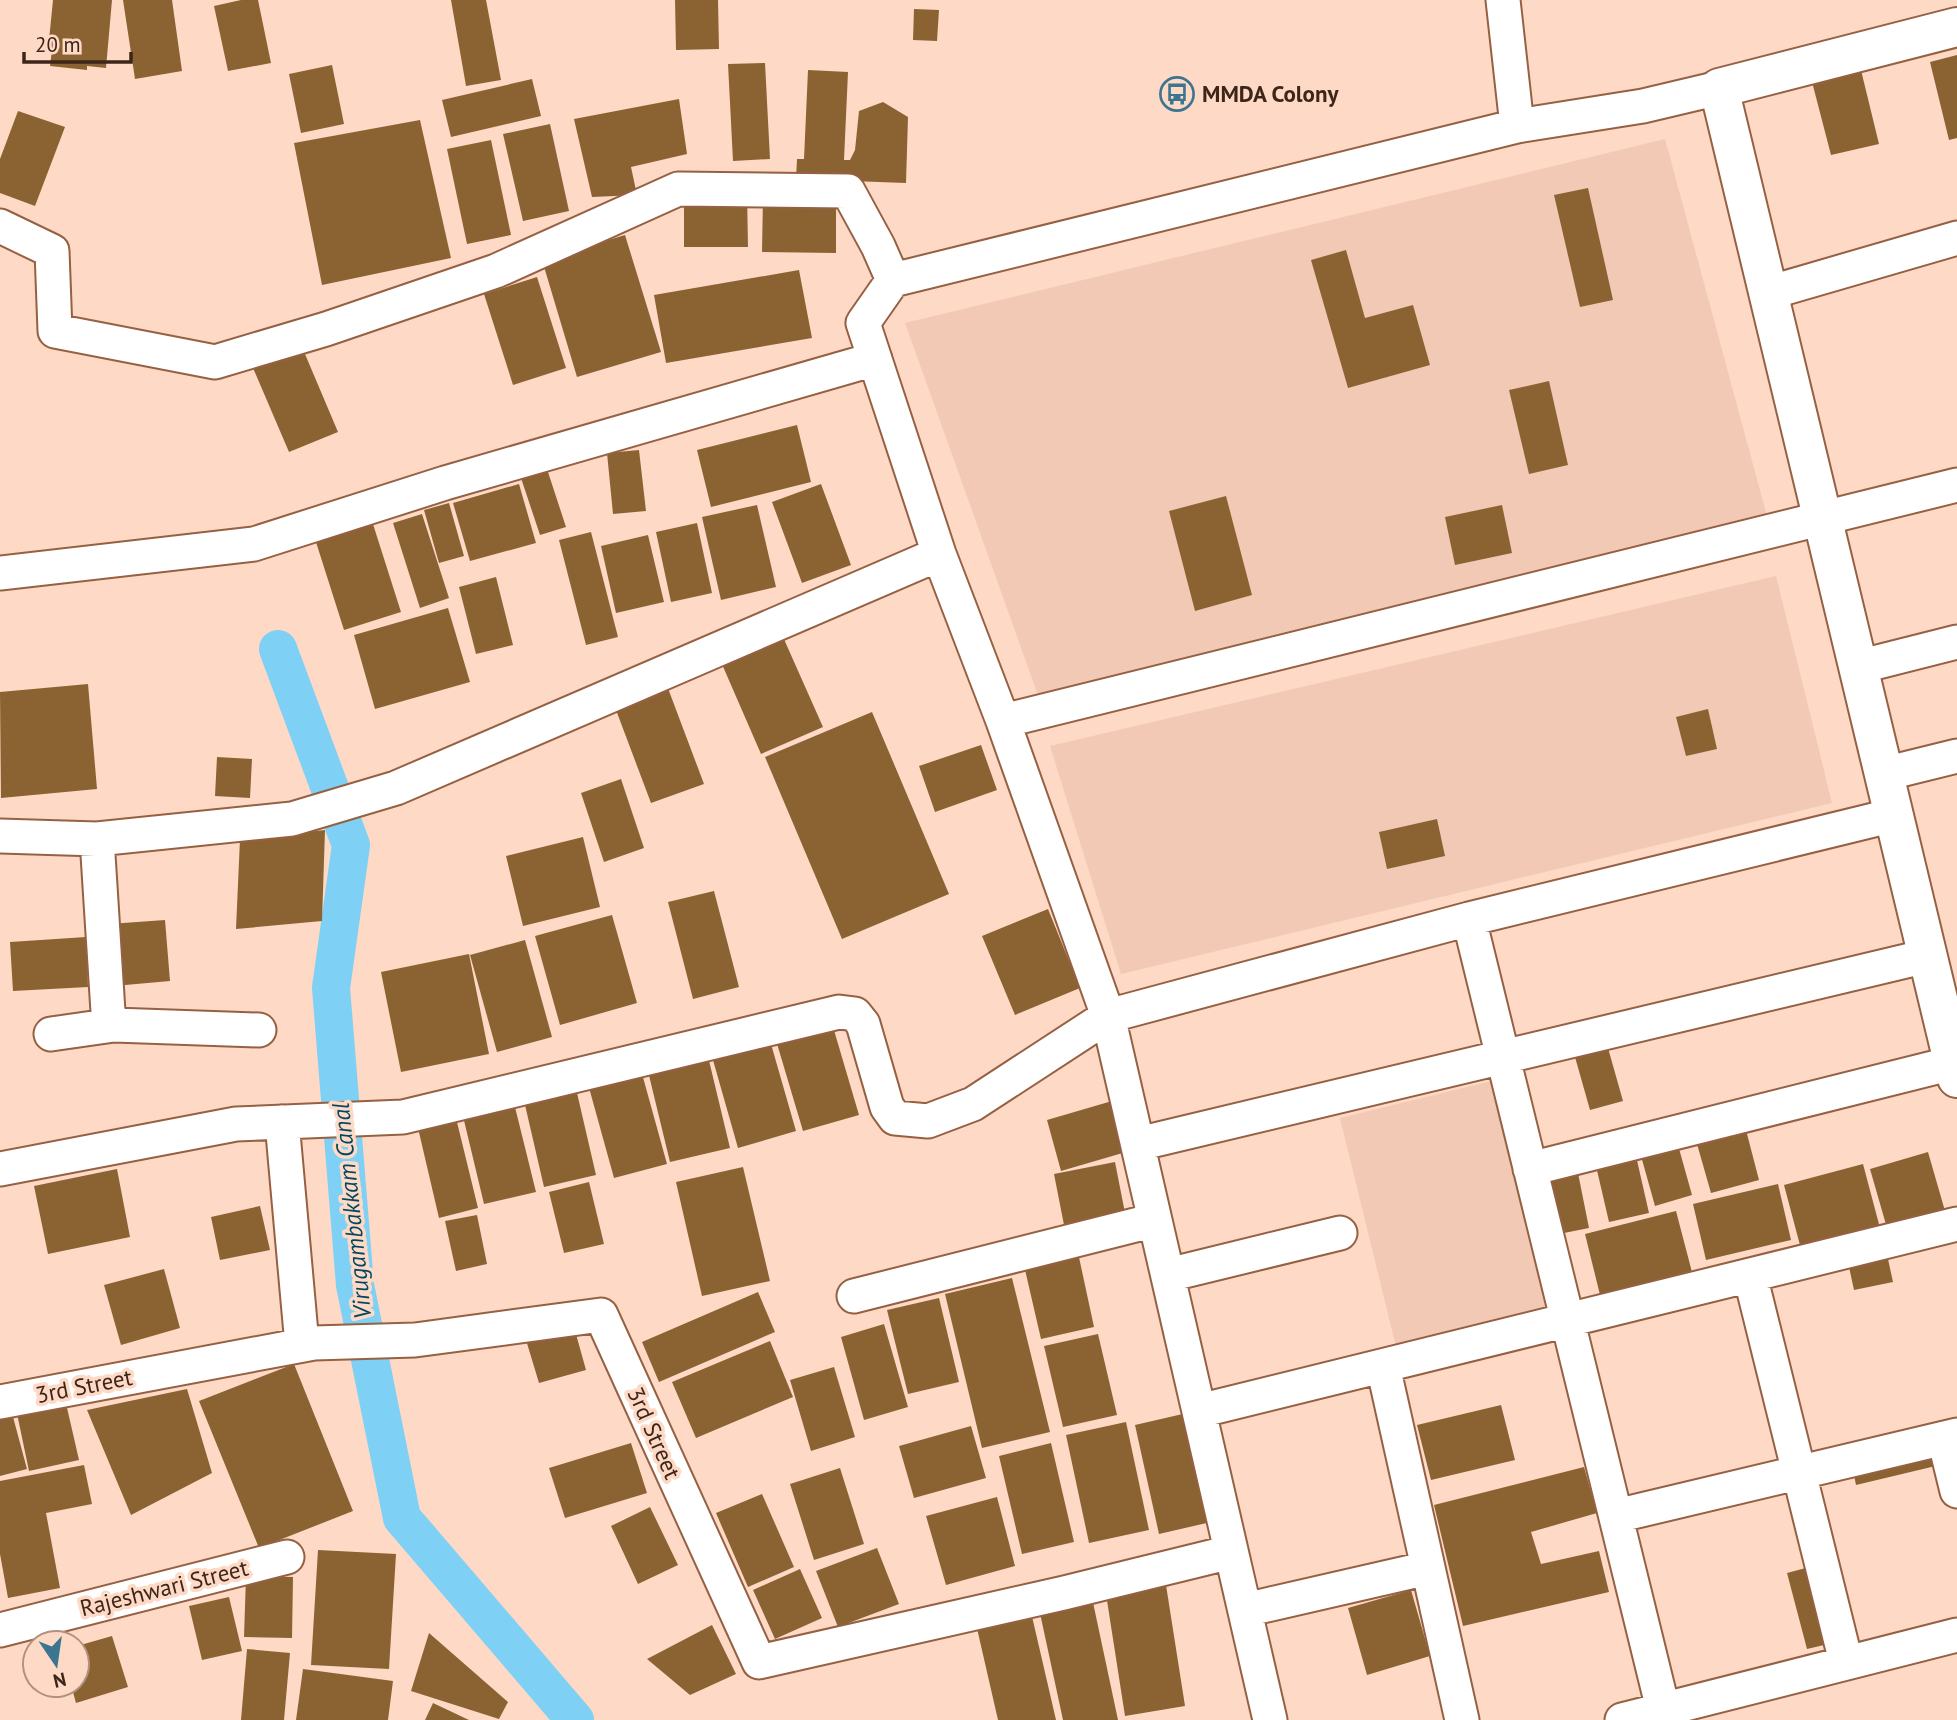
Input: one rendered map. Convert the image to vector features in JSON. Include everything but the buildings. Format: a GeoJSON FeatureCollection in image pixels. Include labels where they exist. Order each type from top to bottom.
{"type":"FeatureCollection","features":[{"type":"Feature","properties":{"kind":"street"},"geometry":{"type":"LineString","coordinates":[[1503,0],[1517,126]]}},
{"type":"Feature","properties":{"kind":"street"},"geometry":{"type":"LineString","coordinates":[[1270,1720],[1108,1016],[1003,721],[939,554],[863,323],[893,280],[1517,126],[1643,106],[1957,27]]}},
{"type":"Feature","properties":{"kind":"street"},"geometry":{"type":"LineString","coordinates":[[1530,1169],[1953,1050],[1927,956],[1719,88]]}},
{"type":"Feature","properties":{"kind":"street"},"geometry":{"type":"LineString","coordinates":[[0,226],[52,251],[55,331],[215,362],[327,329],[496,271],[678,189],[848,191],[893,280]]}},
{"type":"Feature","properties":{"kind":"street"},"geometry":{"type":"LineString","coordinates":[[1768,293],[1957,238]]}},
{"type":"Feature","properties":{"kind":"street"},"geometry":{"type":"LineString","coordinates":[[0,573],[254,544],[445,483],[874,359]]}},
{"type":"Feature","properties":{"kind":"street"},"geometry":{"type":"LineString","coordinates":[[1003,721],[1822,516],[1957,485]]}},
{"type":"Feature","properties":{"kind":"street"},"geometry":{"type":"LineString","coordinates":[[0,836],[97,839],[292,819],[396,788],[939,554]]}},
{"type":"Feature","properties":{"kind":"street"},"geometry":{"type":"LineString","coordinates":[[1858,667],[1957,642]]}},
{"type":"Feature","properties":{"kind":"street"},"geometry":{"type":"LineString","coordinates":[[1884,774],[1957,756]]}},
{"type":"Feature","properties":{"kind":"street"},"geometry":{"type":"LineString","coordinates":[[0,1169],[236,1124],[403,1117],[839,1012],[855,1014],[863,1024],[887,1107],[895,1118],[928,1121],[973,1104],[1108,1016],[1469,919],[1894,816]]}},
{"type":"Feature","properties":{"kind":"street"},"geometry":{"type":"LineString","coordinates":[[97,839],[108,1012],[114,1025]]}},
{"type":"Feature","properties":{"kind":"street"},"geometry":{"type":"LineString","coordinates":[[1469,919],[1663,1709]]}},
{"type":"Feature","properties":{"kind":"street"},"geometry":{"type":"LineString","coordinates":[[1138,1144],[1927,956]]}},
{"type":"Feature","properties":{"kind":"street"},"geometry":{"type":"LineString","coordinates":[[51,1034],[114,1025],[259,1030]]}},
{"type":"Feature","properties":{"kind":"street"},"geometry":{"type":"LineString","coordinates":[[295,1121],[308,1344]]}},
{"type":"Feature","properties":{"kind":"street"},"geometry":{"type":"LineString","coordinates":[[854,1296],[1155,1220]]}},
{"type":"Feature","properties":{"kind":"street"},"geometry":{"type":"LineString","coordinates":[[1199,1410],[1957,1224]]}},
{"type":"Feature","properties":{"kind":"street"},"geometry":{"type":"LineString","coordinates":[[1168,1275],[1340,1233]]}},
{"type":"Feature","properties":{"kind":"street"},"geometry":{"type":"LineString","coordinates":[[1750,1275],[1846,1662]]}},
{"type":"Feature","properties":{"kind":"street","name":"3rd Street"},"geometry":{"type":"LineString","coordinates":[[0,1402],[308,1344],[415,1340],[601,1315],[759,1662],[1231,1552]]}},
{"type":"Feature","properties":{"kind":"street"},"geometry":{"type":"LineString","coordinates":[[1383,1366],[1462,1720]]}},
{"type":"Feature","properties":{"kind":"street"},"geometry":{"type":"LineString","coordinates":[[1616,1516],[1951,1437],[1957,1491]]}},
{"type":"Feature","properties":{"kind":"street","name":"Rajeshwari Street"},"geometry":{"type":"LineString","coordinates":[[0,1630],[288,1557]]}},
{"type":"Feature","properties":{"kind":"street"},"geometry":{"type":"LineString","coordinates":[[1245,1611],[1428,1568]]}},
{"type":"Feature","properties":{"kind":"street"},"geometry":{"type":"LineString","coordinates":[[1622,1720],[1957,1635]]}},
{"type":"Feature","properties":{"kind":"shaded area"},"geometry":{"type":"Polygon","coordinates":[[[1665,139],[1768,520],[1039,698],[905,323],[1665,139]]]}},
{"type":"Feature","properties":{"kind":"shaded area"},"geometry":{"type":"Polygon","coordinates":[[[1776,576],[1832,803],[1121,974],[1050,746],[1776,576]]]}},
{"type":"Feature","properties":{"kind":"shaded area"},"geometry":{"type":"Polygon","coordinates":[[[1500,1079],[1558,1312],[1397,1351],[1340,1118],[1500,1079]]]}},
{"type":"Feature","properties":{"kind":"waterway","name":"Virugambakkam Canal"},"geometry":{"type":"LineString","coordinates":[[278,649],[351,845],[331,988],[355,1285],[402,1518],[575,1720]]}},
{"type":"Feature","properties":{"kind":"place","name":"MMDA Colony"},"geometry":{"type":"Point","coordinates":[1177,94]}}]}
